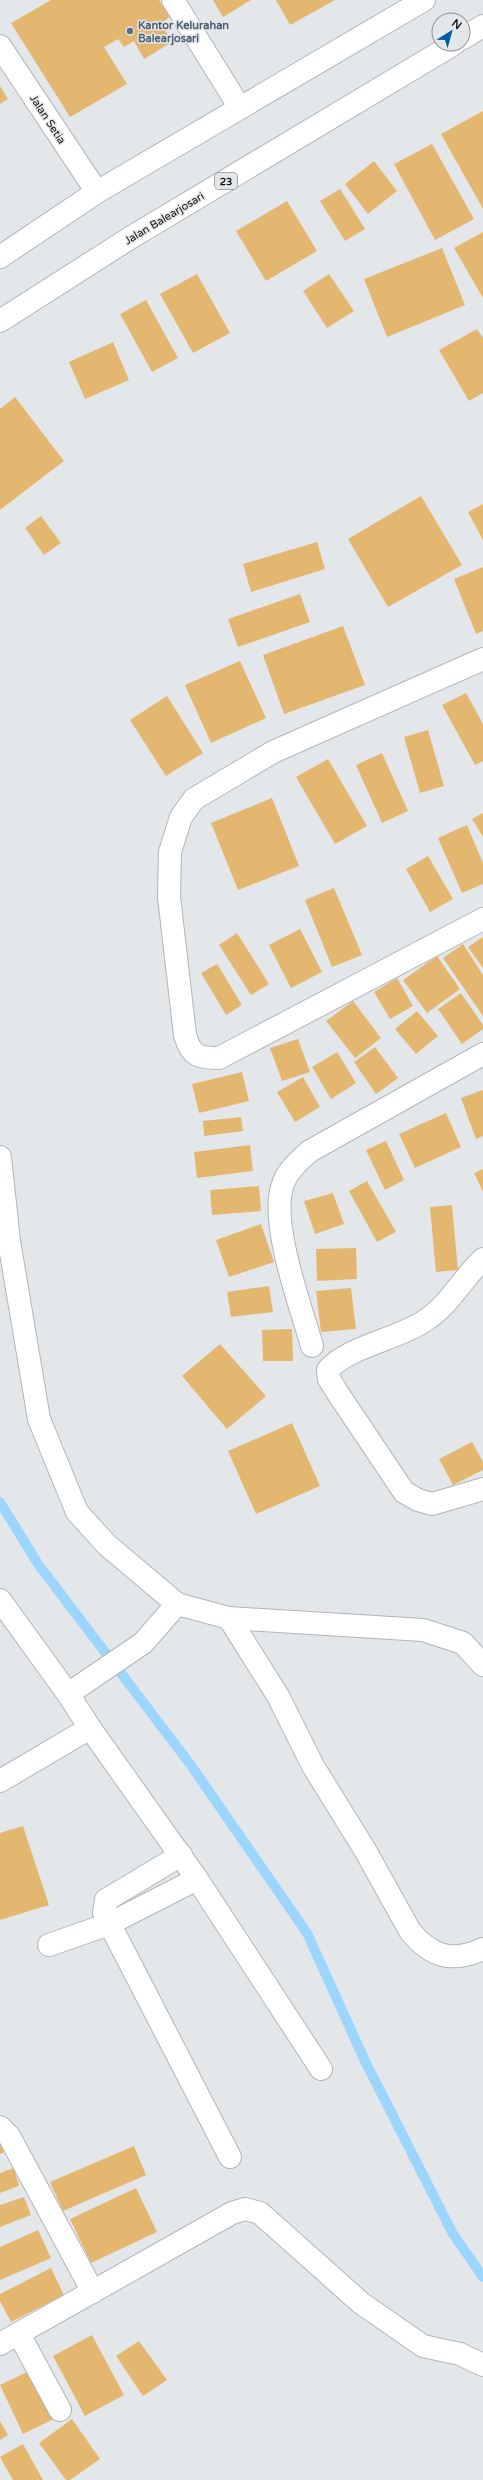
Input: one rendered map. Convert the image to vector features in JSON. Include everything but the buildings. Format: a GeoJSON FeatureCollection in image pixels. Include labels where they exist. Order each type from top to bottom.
{"type":"FeatureCollection","features":[{"type":"Feature","properties":{"kind":"main road"},"geometry":{"type":"LineString","coordinates":[[173,0],[240,108]]}},
{"type":"Feature","properties":{"kind":"main road"},"geometry":{"type":"LineString","coordinates":[[0,257],[97,192],[424,0]]}},
{"type":"Feature","properties":{"kind":"main road"},"geometry":{"type":"LineString","coordinates":[[471,33],[483,26]]}},
{"type":"Feature","properties":{"kind":"main road","name":"Jalan Setia"},"geometry":{"type":"LineString","coordinates":[[0,46],[97,192]]}},
{"type":"Feature","properties":{"kind":"main road","name":"Jalan Balearjosari"},"geometry":{"type":"LineString","coordinates":[[0,321],[130,238],[441,52]]}},
{"type":"Feature","properties":{"kind":"main road"},"geometry":{"type":"LineString","coordinates":[[483,659],[273,752],[194,799],[181,817],[170,852],[169,897],[185,1036],[189,1049],[201,1058],[218,1058],[483,919]]}},
{"type":"Feature","properties":{"kind":"main road"},"geometry":{"type":"LineString","coordinates":[[312,1346],[281,1230],[282,1184],[288,1174],[310,1151],[483,1054]]}},
{"type":"Feature","properties":{"kind":"main road"},"geometry":{"type":"LineString","coordinates":[[0,1157],[9,1241],[39,1419],[77,1512],[108,1545],[177,1604],[229,1618],[423,1630],[463,1643],[483,1666]]}},
{"type":"Feature","properties":{"kind":"main road"},"geometry":{"type":"LineString","coordinates":[[483,1259],[438,1311],[426,1320],[398,1336],[336,1361],[328,1370],[330,1379],[337,1392],[404,1492],[418,1500],[432,1504],[483,1489]]}},
{"type":"Feature","properties":{"kind":"main road"},"geometry":{"type":"LineString","coordinates":[[0,1600],[181,1855],[321,2069]]}},
{"type":"Feature","properties":{"kind":"main road"},"geometry":{"type":"LineString","coordinates":[[68,1694],[143,1643],[177,1604]]}},
{"type":"Feature","properties":{"kind":"main road"},"geometry":{"type":"LineString","coordinates":[[229,1618],[278,1696],[313,1766],[364,1850],[410,1931],[419,1943],[442,1956],[462,1956],[483,1949]]}},
{"type":"Feature","properties":{"kind":"main road"},"geometry":{"type":"LineString","coordinates":[[0,1781],[90,1728]]}},
{"type":"Feature","properties":{"kind":"main road"},"geometry":{"type":"LineString","coordinates":[[181,1855],[106,1900],[104,1913],[230,2157]]}},
{"type":"Feature","properties":{"kind":"main road"},"geometry":{"type":"LineString","coordinates":[[49,1944],[109,1924],[197,1879]]}},
{"type":"Feature","properties":{"kind":"main road"},"geometry":{"type":"LineString","coordinates":[[0,2127],[9,2136],[93,2292]]}},
{"type":"Feature","properties":{"kind":"main road"},"geometry":{"type":"LineString","coordinates":[[0,2344],[232,2213],[245,2209],[260,2213],[361,2303],[423,2346],[460,2354],[483,2365]]}},
{"type":"Feature","properties":{"kind":"main road"},"geometry":{"type":"LineString","coordinates":[[19,2334],[60,2410]]}},
{"type":"Feature","properties":{"kind":"waterway"},"geometry":{"type":"LineString","coordinates":[[0,1502],[38,1564],[190,1764],[307,1933],[365,2061],[453,2234],[483,2277]]}},
{"type":"Feature","properties":{"kind":"place","name":"Kantor Kelurahan Balearjosari"},"geometry":{"type":"Point","coordinates":[130,31]}}]}
